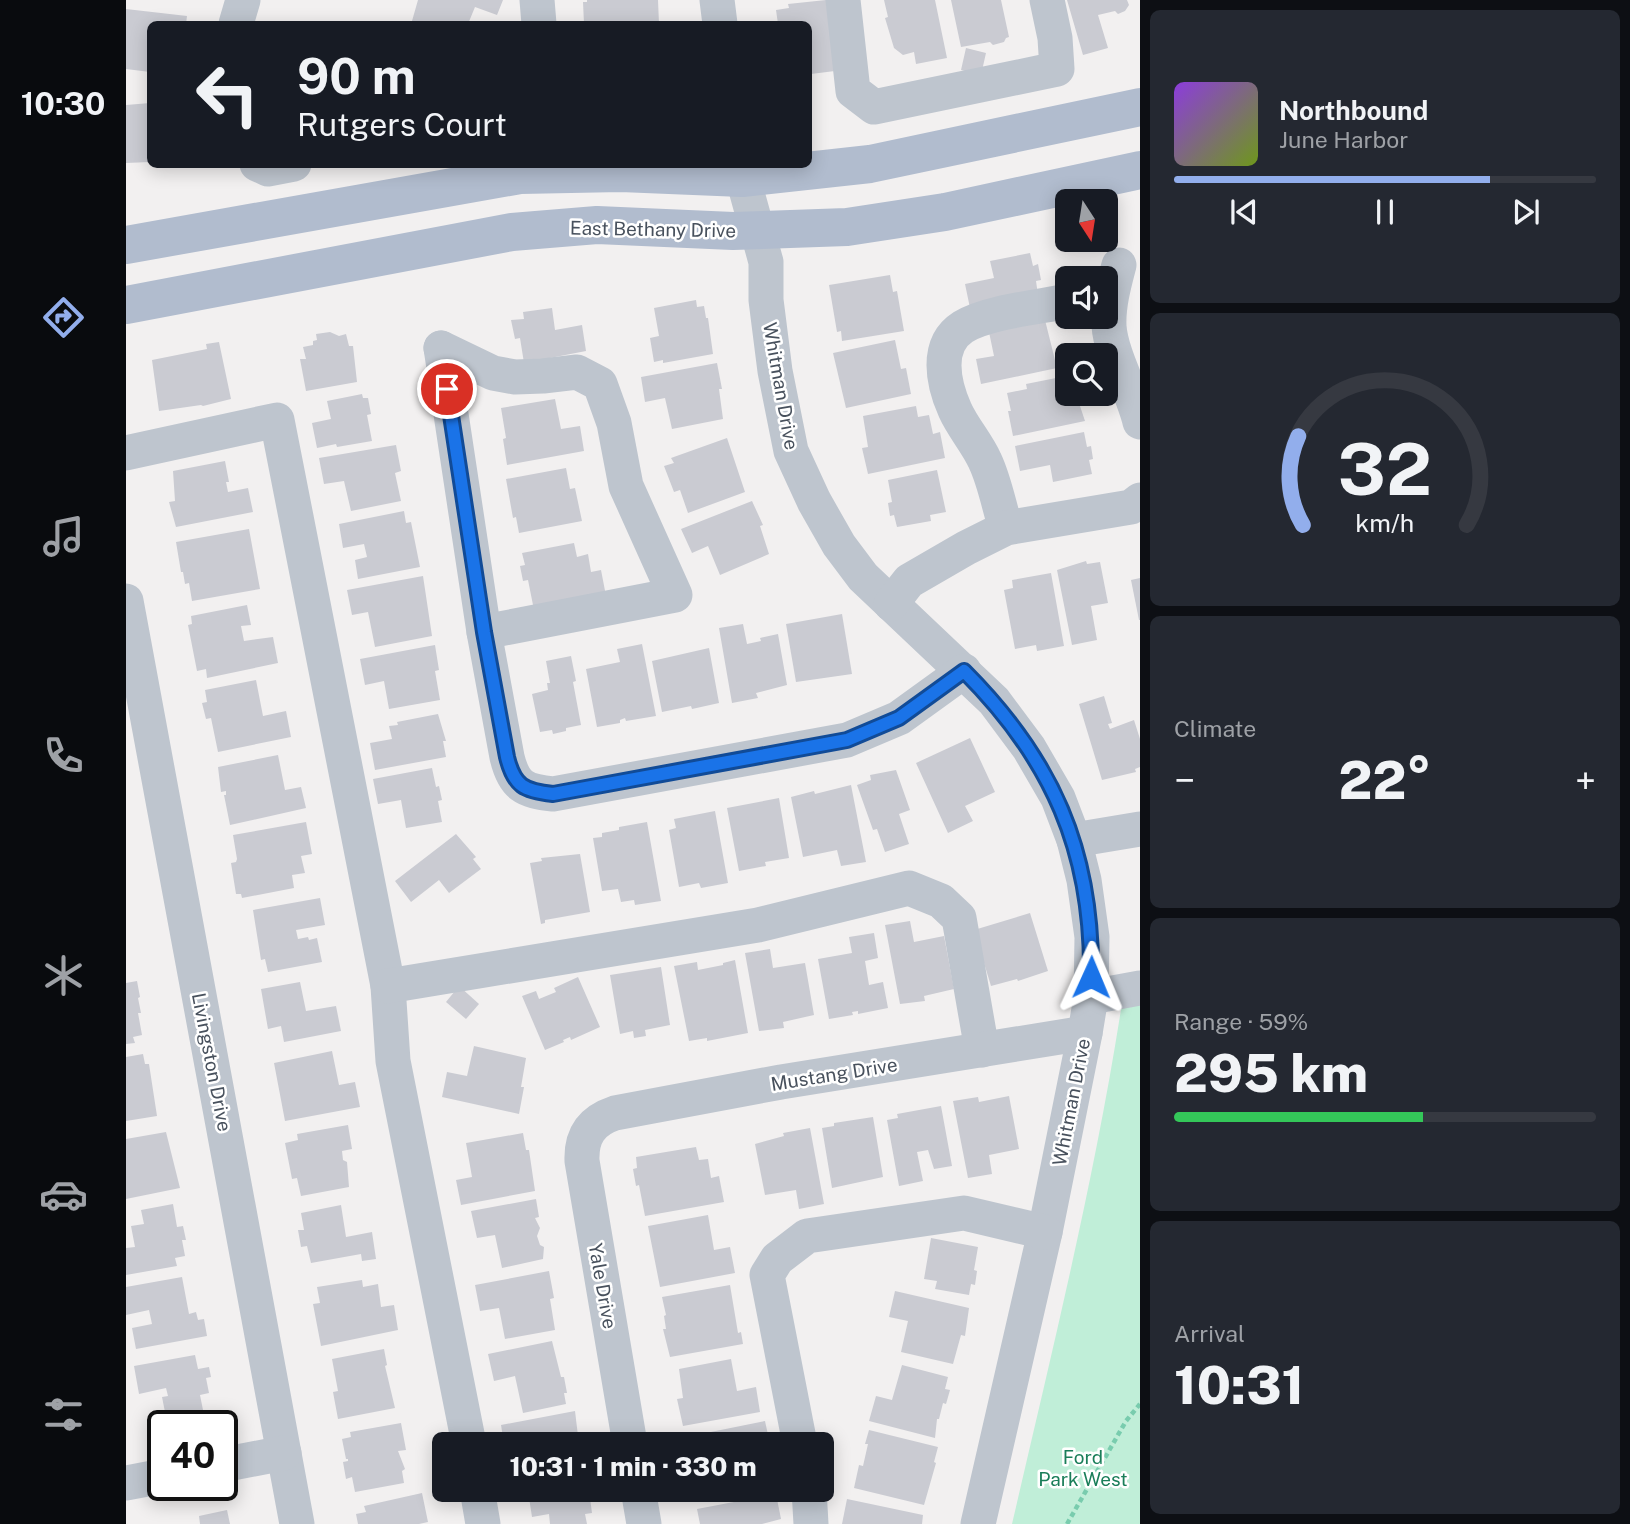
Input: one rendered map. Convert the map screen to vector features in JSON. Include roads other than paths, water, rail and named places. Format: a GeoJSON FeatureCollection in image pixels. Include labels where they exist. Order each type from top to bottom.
{"type":"FeatureCollection","features":[{"type":"Feature","properties":{"kind":"main road"},"geometry":{"type":"LineString","coordinates":[[812,167],[870,164],[1140,107]]}},
{"type":"Feature","properties":{"kind":"main road"},"geometry":{"type":"LineString","coordinates":[[126,245],[520,175],[796,168]]}},
{"type":"Feature","properties":{"kind":"main road","name":"East Bethany Drive"},"geometry":{"type":"LineString","coordinates":[[126,305],[512,232],[597,225],[679,230],[847,227],[945,212],[1140,170]]}},
{"type":"Feature","properties":{"kind":"street"},"geometry":{"type":"LineString","coordinates":[[237,21],[243,0]]}},
{"type":"Feature","properties":{"kind":"street"},"geometry":{"type":"LineString","coordinates":[[537,0],[539,21]]}},
{"type":"Feature","properties":{"kind":"street"},"geometry":{"type":"LineString","coordinates":[[717,0],[720,21]]}},
{"type":"Feature","properties":{"kind":"street"},"geometry":{"type":"LineString","coordinates":[[843,0],[853,91],[874,107],[1057,69],[1055,38],[1047,0]]}},
{"type":"Feature","properties":{"kind":"street","name":"Whitman Drive"},"geometry":{"type":"LineString","coordinates":[[740,171],[766,262],[766,300],[775,371],[791,451],[814,501],[839,545],[863,576],[995,701],[1029,748],[1058,798],[1074,840],[1084,880],[1092,937],[1091,996],[1086,1033],[1045,1232],[978,1524]]}},
{"type":"Feature","properties":{"kind":"street"},"geometry":{"type":"LineString","coordinates":[[1120,272],[1113,292],[1109,327],[1140,422]]}},
{"type":"Feature","properties":{"kind":"street"},"geometry":{"type":"LineString","coordinates":[[1006,528],[986,462],[955,409],[944,371],[945,354],[949,338],[980,319],[1055,304]]}},
{"type":"Feature","properties":{"kind":"street"},"geometry":{"type":"LineString","coordinates":[[484,632],[675,595],[626,486],[614,423],[600,384],[577,372],[514,377],[493,373],[441,348],[484,632],[511,772],[519,784],[531,792],[553,794],[847,740],[899,718],[964,671]]}},
{"type":"Feature","properties":{"kind":"street"},"geometry":{"type":"LineString","coordinates":[[126,453],[277,420],[388,986],[393,1061],[467,1432]]}},
{"type":"Feature","properties":{"kind":"street"},"geometry":{"type":"LineString","coordinates":[[891,604],[909,581],[1006,528],[1131,507],[1140,500]]}},
{"type":"Feature","properties":{"kind":"street","name":"Livingston Drive"},"geometry":{"type":"LineString","coordinates":[[126,601],[297,1524]]}},
{"type":"Feature","properties":{"kind":"street"},"geometry":{"type":"LineString","coordinates":[[1074,840],[1140,829]]}},
{"type":"Feature","properties":{"kind":"street"},"geometry":{"type":"LineString","coordinates":[[388,986],[758,925],[909,888],[941,901],[958,918],[982,1050]]}},
{"type":"Feature","properties":{"kind":"street"},"geometry":{"type":"LineString","coordinates":[[1091,996],[1140,988]]}},
{"type":"Feature","properties":{"kind":"street","name":"Mustang Drive"},"geometry":{"type":"LineString","coordinates":[[589,1130],[603,1117],[615,1113],[781,1082],[1086,1033]]}},
{"type":"Feature","properties":{"kind":"street","name":"Yale Drive"},"geometry":{"type":"LineString","coordinates":[[589,1130],[581,1147],[582,1161],[629,1432]]}},
{"type":"Feature","properties":{"kind":"street"},"geometry":{"type":"LineString","coordinates":[[798,1432],[767,1275],[776,1259],[807,1236],[964,1213],[1045,1232]]}},
{"type":"Feature","properties":{"kind":"street"},"geometry":{"type":"LineString","coordinates":[[238,1462],[284,1453]]}},
{"type":"Feature","properties":{"kind":"street"},"geometry":{"type":"LineString","coordinates":[[126,1483],[147,1479]]}},
{"type":"Feature","properties":{"kind":"street"},"geometry":{"type":"LineString","coordinates":[[479,1502],[483,1524]]}},
{"type":"Feature","properties":{"kind":"street"},"geometry":{"type":"LineString","coordinates":[[640,1502],[644,1524]]}},
{"type":"Feature","properties":{"kind":"street"},"geometry":{"type":"LineString","coordinates":[[810,1502],[811,1524]]}},
{"type":"Feature","properties":{"kind":"park label","name":"Ford Park West"},"geometry":{"type":"Point","coordinates":[1083,1468]}}]}
